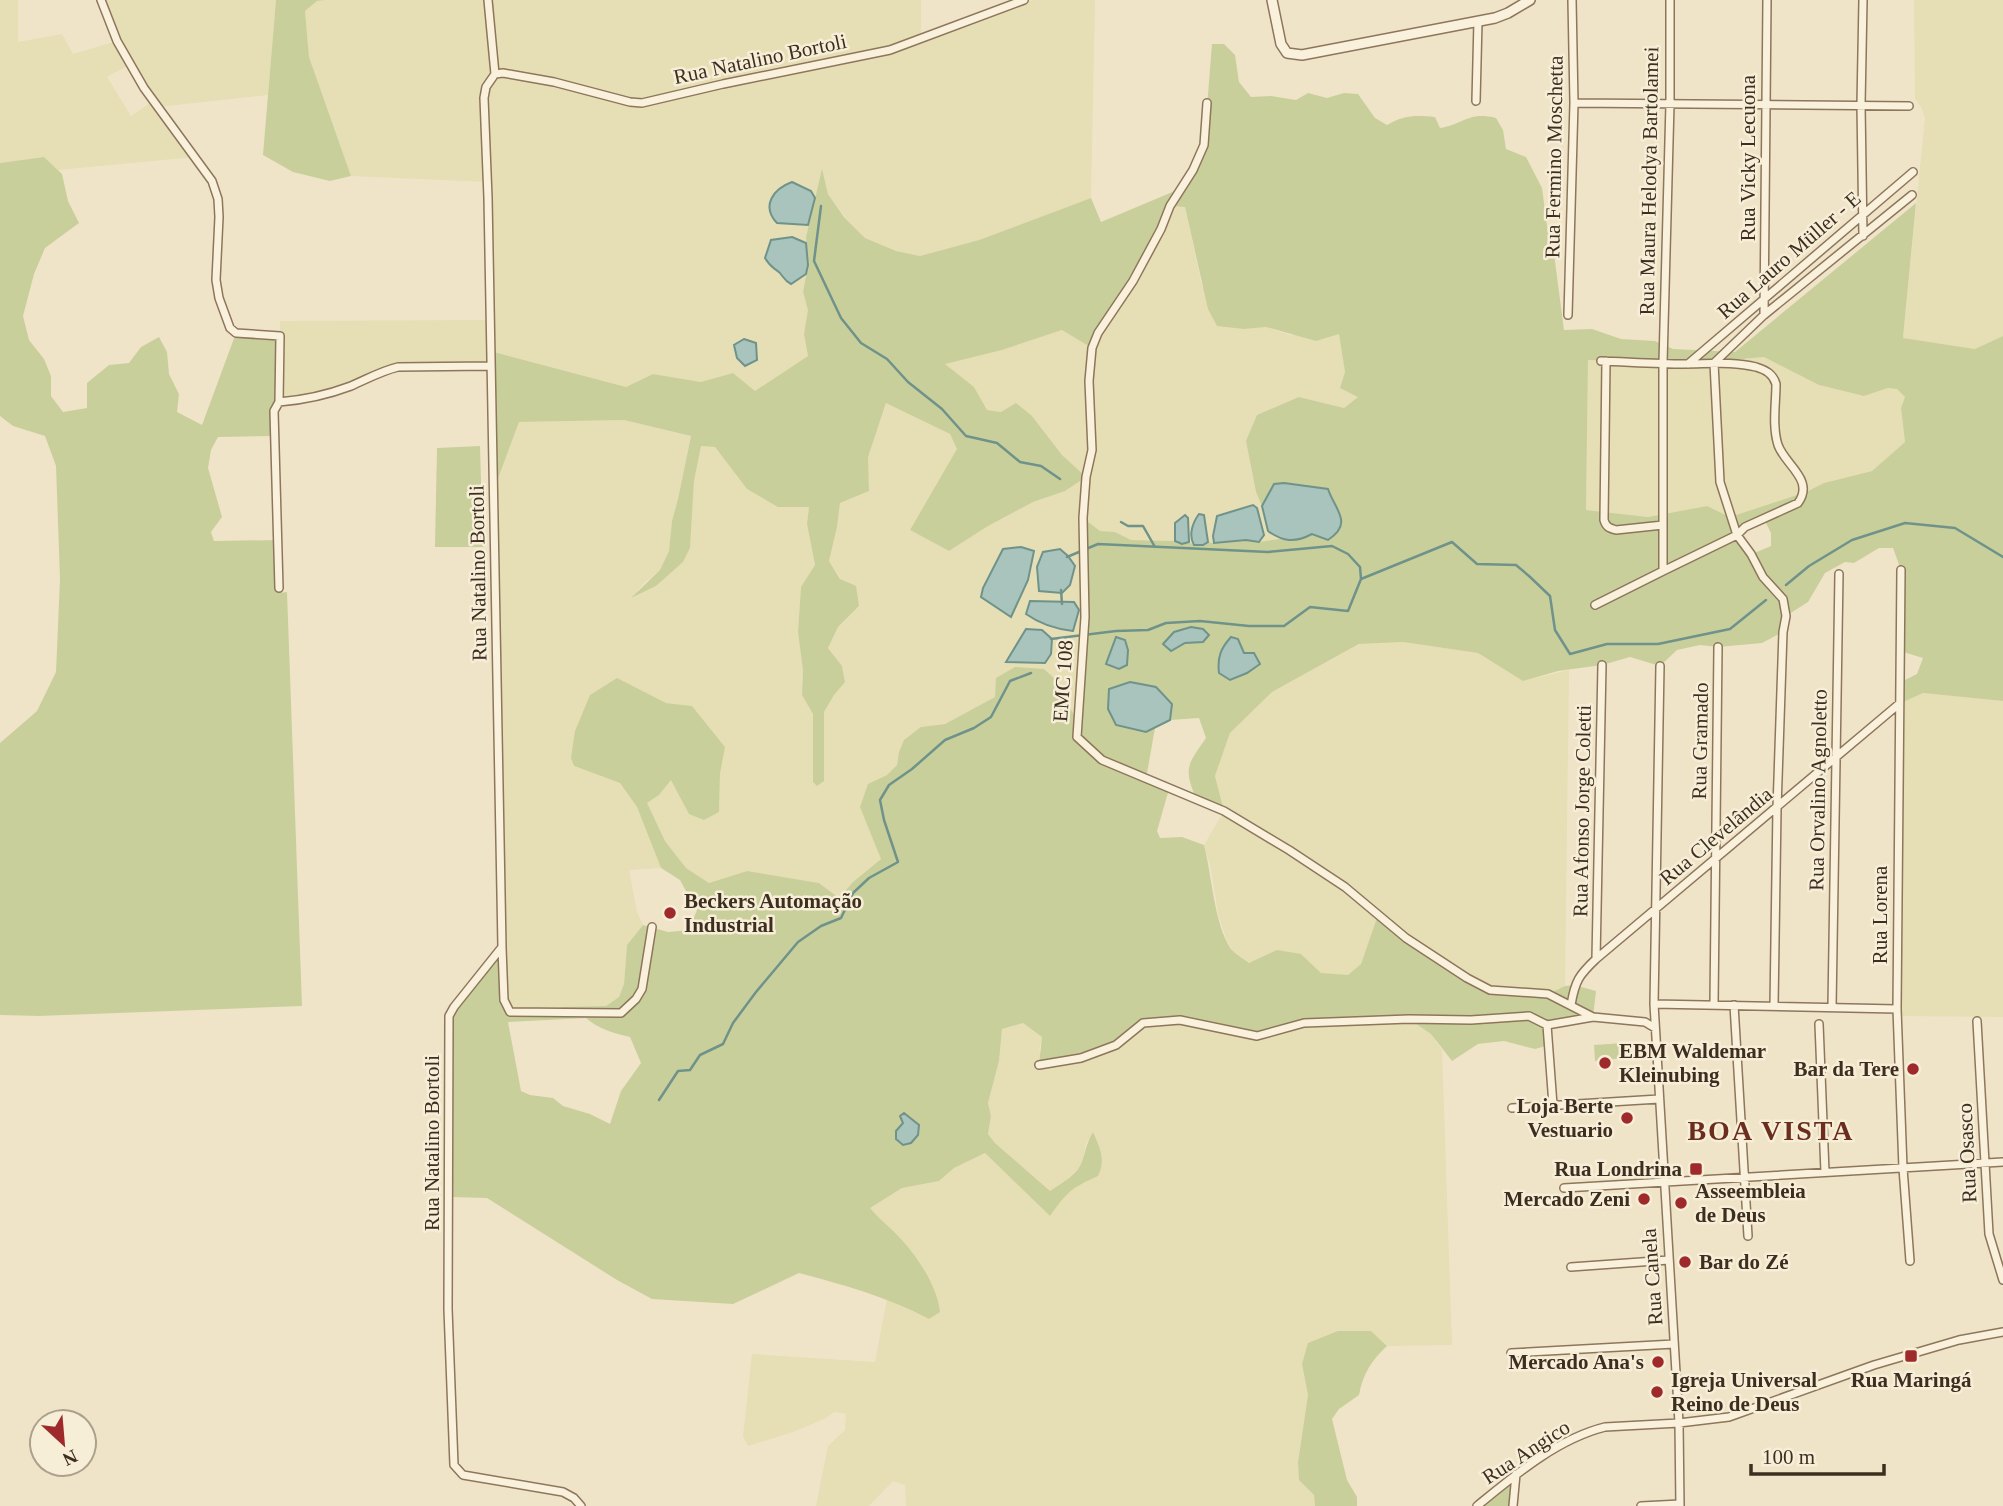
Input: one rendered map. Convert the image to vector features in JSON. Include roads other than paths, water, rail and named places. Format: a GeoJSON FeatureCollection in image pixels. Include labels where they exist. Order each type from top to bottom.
{"type":"FeatureCollection","features":[{"type":"Feature","properties":{"kind":"street"},"geometry":{"type":"LineString","coordinates":[[101,0],[117,41],[145,88],[212,181],[218,199],[219,217],[216,280],[219,298],[230,328],[236,333],[279,336],[279,402],[274,411],[279,589]]}},
{"type":"Feature","properties":{"kind":"street"},"geometry":{"type":"LineString","coordinates":[[488,0],[495,74]]}},
{"type":"Feature","properties":{"kind":"street","name":"Rua Natalino Bortoli"},"geometry":{"type":"LineString","coordinates":[[581,1506],[563,1492],[463,1475],[454,1465],[448,1309],[449,1016],[502,947],[484,98],[486,87],[495,74],[503,73],[554,82],[630,103],[642,103],[890,50],[1024,0]]}},
{"type":"Feature","properties":{"kind":"street"},"geometry":{"type":"LineString","coordinates":[[1272,0],[1281,44],[1284,50],[1292,55],[1328,51],[1478,21],[1508,13],[1530,0]]}},
{"type":"Feature","properties":{"kind":"street","name":"Rua Fermino Moschetta"},"geometry":{"type":"LineString","coordinates":[[1568,315],[1574,103],[1572,0]]}},
{"type":"Feature","properties":{"kind":"street","name":"Rua Maura Helodya Bartolamei"},"geometry":{"type":"LineString","coordinates":[[1663,571],[1663,363],[1670,0]]}},
{"type":"Feature","properties":{"kind":"street","name":"Rua Vicky Lecuona"},"geometry":{"type":"LineString","coordinates":[[1764,315],[1767,0]]}},
{"type":"Feature","properties":{"kind":"street"},"geometry":{"type":"LineString","coordinates":[[1863,0],[1863,236]]}},
{"type":"Feature","properties":{"kind":"street"},"geometry":{"type":"LineString","coordinates":[[1476,101],[1478,21]]}},
{"type":"Feature","properties":{"kind":"street","name":"EMC 108"},"geometry":{"type":"LineString","coordinates":[[1207,103],[1204,145],[1193,170],[1170,206],[1161,229],[1133,281],[1098,333],[1092,348],[1089,381],[1092,450],[1086,477],[1083,519],[1085,617],[1079,675],[1077,737],[1102,760],[1224,811],[1289,850],[1345,887],[1406,938],[1467,978],[1490,990],[1548,994],[1594,1017]]}},
{"type":"Feature","properties":{"kind":"street"},"geometry":{"type":"LineString","coordinates":[[1574,103],[1909,106]]}},
{"type":"Feature","properties":{"kind":"street","name":"Rua Lauro Müller - E"},"geometry":{"type":"LineString","coordinates":[[1688,364],[1913,172]]}},
{"type":"Feature","properties":{"kind":"street","name":"Rua Lauro Müller - E"},"geometry":{"type":"LineString","coordinates":[[1714,363],[1764,315],[1912,195]]}},
{"type":"Feature","properties":{"kind":"street"},"geometry":{"type":"LineString","coordinates":[[1595,605],[1737,536],[1745,527],[1798,503],[1803,496],[1802,482],[1779,447],[1775,431],[1774,376],[1754,367],[1714,363],[1604,361],[1604,520],[1609,528],[1616,530],[1663,525]]}},
{"type":"Feature","properties":{"kind":"street"},"geometry":{"type":"LineString","coordinates":[[1714,363],[1720,482],[1737,536],[1751,554],[1763,577],[1783,599],[1786,616],[1783,632],[1777,808],[1774,1006]]}},
{"type":"Feature","properties":{"kind":"street"},"geometry":{"type":"LineString","coordinates":[[279,402],[325,395],[384,370],[398,367],[491,366]]}},
{"type":"Feature","properties":{"kind":"street","name":"Rua Lorena"},"geometry":{"type":"LineString","coordinates":[[1901,570],[1896,1009],[1910,1261]]}},
{"type":"Feature","properties":{"kind":"street","name":"Rua Orvalino Agnoletto"},"geometry":{"type":"LineString","coordinates":[[1832,1007],[1839,574]]}},
{"type":"Feature","properties":{"kind":"street","name":"Rua Gramado"},"geometry":{"type":"LineString","coordinates":[[1714,1004],[1718,647]]}},
{"type":"Feature","properties":{"kind":"street","name":"Rua Afonso Jorge Coletti"},"geometry":{"type":"LineString","coordinates":[[1596,959],[1602,665]]}},
{"type":"Feature","properties":{"kind":"street","name":"Rua Canela"},"geometry":{"type":"LineString","coordinates":[[1660,666],[1654,1004],[1674,1344],[1680,1505]]}},
{"type":"Feature","properties":{"kind":"street","name":"Rua Clevelândia"},"geometry":{"type":"LineString","coordinates":[[1571,1005],[1574,985],[1581,973],[1596,959],[1899,704]]}},
{"type":"Feature","properties":{"kind":"street"},"geometry":{"type":"LineString","coordinates":[[502,947],[504,1000],[510,1013],[621,1013],[642,989],[652,927]]}},
{"type":"Feature","properties":{"kind":"street"},"geometry":{"type":"LineString","coordinates":[[1654,1004],[1896,1009]]}},
{"type":"Feature","properties":{"kind":"street"},"geometry":{"type":"LineString","coordinates":[[1734,1005],[1748,1236]]}},
{"type":"Feature","properties":{"kind":"street"},"geometry":{"type":"LineString","coordinates":[[1039,1065],[1080,1058],[1116,1045],[1143,1023],[1180,1020],[1257,1036],[1304,1023],[1471,1020],[1529,1016],[1547,1025],[1594,1017],[1645,1022],[1655,1028]]}},
{"type":"Feature","properties":{"kind":"street","name":"Rua Osasco"},"geometry":{"type":"LineString","coordinates":[[1977,1021],[1989,1234],[2003,1280]]}},
{"type":"Feature","properties":{"kind":"street"},"geometry":{"type":"LineString","coordinates":[[1819,1024],[1825,1172]]}},
{"type":"Feature","properties":{"kind":"street"},"geometry":{"type":"LineString","coordinates":[[1547,1025],[1553,1105]]}},
{"type":"Feature","properties":{"kind":"street"},"geometry":{"type":"LineString","coordinates":[[1512,1108],[1658,1099]]}},
{"type":"Feature","properties":{"kind":"street"},"geometry":{"type":"LineString","coordinates":[[1564,1188],[2003,1162]]}},
{"type":"Feature","properties":{"kind":"street"},"geometry":{"type":"LineString","coordinates":[[1571,1267],[1669,1261]]}},
{"type":"Feature","properties":{"kind":"street"},"geometry":{"type":"LineString","coordinates":[[1678,1423],[1730,1417],[1874,1365],[1959,1340],[2003,1332]]}},
{"type":"Feature","properties":{"kind":"street"},"geometry":{"type":"LineString","coordinates":[[1511,1353],[1674,1344]]}},
{"type":"Feature","properties":{"kind":"street","name":"Rua Angico"},"geometry":{"type":"LineString","coordinates":[[1477,1506],[1516,1474],[1570,1439],[1605,1427],[1678,1423]]}},
{"type":"Feature","properties":{"kind":"street"},"geometry":{"type":"LineString","coordinates":[[1513,1506],[1516,1474]]}},
{"type":"Feature","properties":{"kind":"street"},"geometry":{"type":"LineString","coordinates":[[1641,1506],[1680,1505]]}},
{"type":"Feature","properties":{"kind":"water"},"geometry":{"type":"Polygon","coordinates":[[[792,182],[811,191],[815,198],[808,225],[777,223],[772,217],[771,199],[779,189],[792,182]]]}},
{"type":"Feature","properties":{"kind":"water"},"geometry":{"type":"Polygon","coordinates":[[[792,237],[806,243],[808,265],[806,274],[791,284],[765,258],[771,240],[792,237]]]}},
{"type":"Feature","properties":{"kind":"water"},"geometry":{"type":"Polygon","coordinates":[[[744,339],[756,343],[757,360],[745,366],[737,358],[734,345],[744,339]]]}},
{"type":"Feature","properties":{"kind":"water"},"geometry":{"type":"Polygon","coordinates":[[[1274,484],[1328,489],[1340,516],[1340,528],[1336,534],[1328,540],[1312,534],[1289,540],[1268,531],[1262,506],[1274,484]]]}},
{"type":"Feature","properties":{"kind":"water"},"geometry":{"type":"Polygon","coordinates":[[[1253,505],[1257,508],[1264,535],[1259,542],[1246,540],[1214,543],[1217,516],[1253,505]]]}},
{"type":"Feature","properties":{"kind":"water"},"geometry":{"type":"Polygon","coordinates":[[[1199,514],[1204,515],[1208,542],[1194,545],[1192,529],[1199,514]]]}},
{"type":"Feature","properties":{"kind":"water"},"geometry":{"type":"Polygon","coordinates":[[[1185,515],[1188,518],[1189,542],[1182,544],[1175,541],[1175,523],[1185,515]]]}},
{"type":"Feature","properties":{"kind":"water"},"geometry":{"type":"Polygon","coordinates":[[[1021,547],[1034,551],[1028,580],[1011,617],[981,597],[1003,549],[1021,547]]]}},
{"type":"Feature","properties":{"kind":"water"},"geometry":{"type":"Polygon","coordinates":[[[1060,549],[1075,566],[1070,585],[1062,593],[1039,591],[1037,567],[1043,552],[1060,549]]]}},
{"type":"Feature","properties":{"kind":"water"},"geometry":{"type":"Polygon","coordinates":[[[1030,601],[1074,602],[1079,610],[1073,631],[1048,625],[1026,614],[1030,601]]]}},
{"type":"Feature","properties":{"kind":"water"},"geometry":{"type":"Polygon","coordinates":[[[1191,627],[1203,629],[1209,635],[1203,642],[1185,643],[1171,651],[1163,644],[1174,632],[1191,627]]]}},
{"type":"Feature","properties":{"kind":"water"},"geometry":{"type":"Polygon","coordinates":[[[1026,629],[1042,630],[1052,639],[1051,654],[1045,663],[1006,662],[1026,629]]]}},
{"type":"Feature","properties":{"kind":"water"},"geometry":{"type":"Polygon","coordinates":[[[1116,637],[1125,640],[1128,650],[1127,665],[1119,669],[1106,664],[1116,637]]]}},
{"type":"Feature","properties":{"kind":"water"},"geometry":{"type":"Polygon","coordinates":[[[1231,637],[1238,639],[1244,653],[1254,653],[1260,664],[1230,680],[1219,673],[1219,657],[1231,637]]]}},
{"type":"Feature","properties":{"kind":"water"},"geometry":{"type":"Polygon","coordinates":[[[1130,682],[1156,687],[1172,704],[1170,720],[1146,732],[1116,725],[1108,709],[1109,689],[1130,682]]]}},
{"type":"Feature","properties":{"kind":"water"},"geometry":{"type":"Polygon","coordinates":[[[904,1113],[919,1125],[918,1135],[911,1143],[903,1145],[896,1139],[896,1131],[903,1123],[900,1116],[904,1113]]]}},
{"type":"Feature","properties":{"kind":"waterway"},"geometry":{"type":"LineString","coordinates":[[821,206],[814,261],[841,318],[861,343],[887,359],[908,382],[942,409],[966,436],[997,443],[1020,462],[1041,466],[1060,479]]}},
{"type":"Feature","properties":{"kind":"waterway"},"geometry":{"type":"LineString","coordinates":[[1121,522],[1128,526],[1143,526],[1155,547]]}},
{"type":"Feature","properties":{"kind":"waterway"},"geometry":{"type":"LineString","coordinates":[[1786,585],[1809,566],[1852,540],[1905,523],[1955,528],[2003,557]]}},
{"type":"Feature","properties":{"kind":"waterway"},"geometry":{"type":"LineString","coordinates":[[1051,639],[1148,630],[1166,623],[1200,621],[1284,626],[1310,607],[1348,611],[1361,579],[1452,542],[1477,564],[1516,565],[1529,576],[1550,596],[1555,630],[1570,654],[1607,644],[1658,644],[1730,629],[1766,600]]}},
{"type":"Feature","properties":{"kind":"waterway"},"geometry":{"type":"LineString","coordinates":[[1067,557],[1098,544],[1268,552],[1332,546],[1348,554],[1360,567],[1361,579]]}},
{"type":"Feature","properties":{"kind":"waterway"},"geometry":{"type":"LineString","coordinates":[[1061,590],[1062,604]]}},
{"type":"Feature","properties":{"kind":"waterway"},"geometry":{"type":"LineString","coordinates":[[659,1100],[678,1071],[690,1070],[700,1055],[723,1044],[733,1023],[798,942],[821,926],[841,918],[853,893],[869,878],[898,862],[880,800],[889,785],[945,740],[974,728],[991,717],[1010,681],[1031,673]]}},
{"type":"Feature","properties":{"kind":"place","name":"Beckers Automação Industrial"},"geometry":{"type":"Point","coordinates":[670,913]}},
{"type":"Feature","properties":{"kind":"place","name":"EBM Waldemar Kleinubing"},"geometry":{"type":"Point","coordinates":[1605,1063]}},
{"type":"Feature","properties":{"kind":"place","name":"Bar da Tere"},"geometry":{"type":"Point","coordinates":[1913,1069]}},
{"type":"Feature","properties":{"kind":"place","name":"Loja Berte Vestuario"},"geometry":{"type":"Point","coordinates":[1627,1118]}},
{"type":"Feature","properties":{"kind":"place","name":"Rua Londrina"},"geometry":{"type":"Point","coordinates":[1696,1169]}},
{"type":"Feature","properties":{"kind":"place","name":"Mercado Zeni"},"geometry":{"type":"Point","coordinates":[1644,1199]}},
{"type":"Feature","properties":{"kind":"place","name":"Asseembleia de Deus"},"geometry":{"type":"Point","coordinates":[1681,1203]}},
{"type":"Feature","properties":{"kind":"place","name":"Bar do Zé"},"geometry":{"type":"Point","coordinates":[1685,1262]}},
{"type":"Feature","properties":{"kind":"place","name":"Rua Maringá"},"geometry":{"type":"Point","coordinates":[1911,1356]}},
{"type":"Feature","properties":{"kind":"place","name":"Mercado Ana's"},"geometry":{"type":"Point","coordinates":[1658,1362]}},
{"type":"Feature","properties":{"kind":"place","name":"Igreja Universal Reino de Deus"},"geometry":{"type":"Point","coordinates":[1657,1392]}},
{"type":"Feature","properties":{"kind":"district","name":"BOA VISTA"},"geometry":{"type":"Point","coordinates":[1771,1130]}}]}
